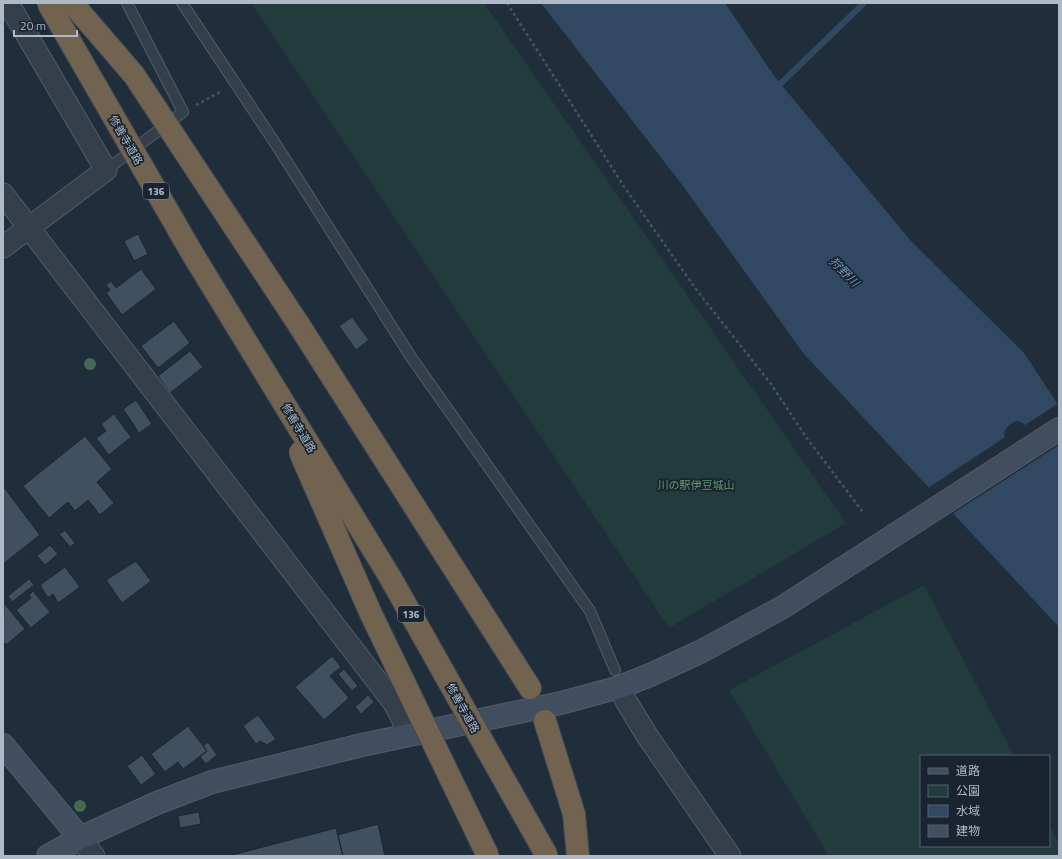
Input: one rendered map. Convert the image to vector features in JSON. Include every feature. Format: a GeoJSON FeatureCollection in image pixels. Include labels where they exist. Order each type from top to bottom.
{"type":"FeatureCollection","features":[{"type":"Feature","properties":{"kind":"highway","name":"修善寺道路"},"geometry":{"type":"LineString","coordinates":[[48,3],[192,252],[390,577],[547,856]]}},
{"type":"Feature","properties":{"kind":"highway"},"geometry":{"type":"LineString","coordinates":[[72,3],[134,75],[299,325],[530,688]]}},
{"type":"Feature","properties":{"kind":"highway"},"geometry":{"type":"LineString","coordinates":[[267,376],[371,614],[488,856]]}},
{"type":"Feature","properties":{"kind":"highway"},"geometry":{"type":"LineString","coordinates":[[545,721],[574,814],[578,856]]}},
{"type":"Feature","properties":{"kind":"street"},"geometry":{"type":"LineString","coordinates":[[3,247],[106,170],[8,3]]}},
{"type":"Feature","properties":{"kind":"street"},"geometry":{"type":"LineString","coordinates":[[3,194],[394,703],[403,720],[406,734]]}},
{"type":"Feature","properties":{"kind":"street"},"geometry":{"type":"LineString","coordinates":[[48,856],[80,838],[157,803],[212,782],[406,734],[561,703],[618,678],[650,675],[700,652],[783,607],[1059,429]]}},
{"type":"Feature","properties":{"kind":"street"},"geometry":{"type":"LineString","coordinates":[[618,678],[626,700],[646,734],[730,856]]}},
{"type":"Feature","properties":{"kind":"street"},"geometry":{"type":"LineString","coordinates":[[3,745],[94,856]]}},
{"type":"Feature","properties":{"kind":"lane"},"geometry":{"type":"LineString","coordinates":[[106,170],[183,112],[127,3]]}},
{"type":"Feature","properties":{"kind":"lane"},"geometry":{"type":"LineString","coordinates":[[182,3],[411,358],[590,611],[618,678]]}},
{"type":"Feature","properties":{"kind":"path"},"geometry":{"type":"LineString","coordinates":[[507,3],[633,200],[698,292],[771,384],[806,437],[862,511]]}},
{"type":"Feature","properties":{"kind":"path"},"geometry":{"type":"LineString","coordinates":[[183,112],[235,84]]}},
{"type":"Feature","properties":{"kind":"green space","name":"川の駅伊豆城山"},"geometry":{"type":"Polygon","coordinates":[[[251,3],[484,3],[846,523],[669,628],[251,3]]]}},
{"type":"Feature","properties":{"kind":"green space"},"geometry":{"type":"Polygon","coordinates":[[[924,585],[1013,755],[920,755],[920,847],[1050,847],[1050,826],[1059,844],[1059,856],[829,856],[729,690],[924,585]]]}},
{"type":"Feature","properties":{"kind":"water","name":"狩野川"},"geometry":{"type":"Polygon","coordinates":[[[541,3],[725,3],[775,77],[911,241],[1024,353],[1059,406],[1059,627],[804,354],[683,186],[541,3]]]}},
{"type":"Feature","properties":{"kind":"pier"},"geometry":{"type":"Polygon","coordinates":[[[1059,403],[1059,445],[952,514],[928,488],[1004,438],[1005,430],[1009,425],[1016,421],[1025,425],[1059,403]]]}},
{"type":"Feature","properties":{"kind":"building"},"geometry":{"type":"Polygon","coordinates":[[[138,234],[148,254],[134,261],[124,241],[138,234]]]}},
{"type":"Feature","properties":{"kind":"building"},"geometry":{"type":"Polygon","coordinates":[[[141,269],[156,289],[122,315],[106,293],[110,290],[106,285],[111,281],[116,288],[141,269]]]}},
{"type":"Feature","properties":{"kind":"building"},"geometry":{"type":"Polygon","coordinates":[[[352,317],[369,340],[356,350],[339,326],[352,317]]]}},
{"type":"Feature","properties":{"kind":"building"},"geometry":{"type":"Polygon","coordinates":[[[174,321],[190,343],[158,368],[141,346],[174,321]]]}},
{"type":"Feature","properties":{"kind":"building"},"geometry":{"type":"Polygon","coordinates":[[[190,351],[203,367],[170,393],[158,376],[190,351]]]}},
{"type":"Feature","properties":{"kind":"building"},"geometry":{"type":"Polygon","coordinates":[[[136,400],[152,424],[139,433],[123,409],[136,400]]]}},
{"type":"Feature","properties":{"kind":"building"},"geometry":{"type":"Polygon","coordinates":[[[114,414],[131,437],[109,455],[96,438],[106,431],[101,424],[114,414]]]}},
{"type":"Feature","properties":{"kind":"building"},"geometry":{"type":"Polygon","coordinates":[[[85,436],[112,469],[97,482],[114,503],[100,515],[88,500],[75,511],[68,502],[49,518],[23,486],[85,436]]]}},
{"type":"Feature","properties":{"kind":"building"},"geometry":{"type":"Polygon","coordinates":[[[3,486],[40,535],[3,564],[3,486]]]}},
{"type":"Feature","properties":{"kind":"building"},"geometry":{"type":"Polygon","coordinates":[[[65,530],[75,543],[70,547],[59,534],[65,530]]]}},
{"type":"Feature","properties":{"kind":"building"},"geometry":{"type":"Polygon","coordinates":[[[50,545],[58,554],[45,565],[37,556],[50,545]]]}},
{"type":"Feature","properties":{"kind":"building"},"geometry":{"type":"Polygon","coordinates":[[[136,561],[151,581],[122,603],[106,580],[136,561]]]}},
{"type":"Feature","properties":{"kind":"building"},"geometry":{"type":"Polygon","coordinates":[[[65,567],[80,587],[58,603],[53,594],[48,598],[40,585],[65,567]]]}},
{"type":"Feature","properties":{"kind":"building"},"geometry":{"type":"Polygon","coordinates":[[[29,579],[34,585],[12,602],[8,596],[29,579]]]}},
{"type":"Feature","properties":{"kind":"building"},"geometry":{"type":"Polygon","coordinates":[[[33,591],[50,612],[31,628],[16,610],[31,598],[29,595],[33,591]]]}},
{"type":"Feature","properties":{"kind":"building"},"geometry":{"type":"Polygon","coordinates":[[[4,603],[25,629],[6,645],[3,641],[4,603]]]}},
{"type":"Feature","properties":{"kind":"building"},"geometry":{"type":"Polygon","coordinates":[[[332,656],[341,667],[330,676],[349,698],[324,720],[295,687],[332,656]]]}},
{"type":"Feature","properties":{"kind":"building"},"geometry":{"type":"Polygon","coordinates":[[[344,669],[358,686],[352,691],[338,674],[344,669]]]}},
{"type":"Feature","properties":{"kind":"building"},"geometry":{"type":"Polygon","coordinates":[[[368,695],[374,702],[361,714],[355,707],[368,695]]]}},
{"type":"Feature","properties":{"kind":"building"},"geometry":{"type":"Polygon","coordinates":[[[258,715],[276,739],[267,745],[260,741],[256,744],[243,726],[258,715]]]}},
{"type":"Feature","properties":{"kind":"building"},"geometry":{"type":"Polygon","coordinates":[[[188,726],[207,751],[183,769],[178,762],[165,772],[151,754],[188,726]]]}},
{"type":"Feature","properties":{"kind":"building"},"geometry":{"type":"Polygon","coordinates":[[[208,742],[217,755],[206,764],[200,757],[207,751],[203,746],[208,742]]]}},
{"type":"Feature","properties":{"kind":"building"},"geometry":{"type":"Polygon","coordinates":[[[142,755],[156,774],[141,785],[127,766],[142,755]]]}},
{"type":"Feature","properties":{"kind":"building"},"geometry":{"type":"Polygon","coordinates":[[[199,812],[201,824],[180,828],[178,816],[199,812]]]}},
{"type":"Feature","properties":{"kind":"building"},"geometry":{"type":"Polygon","coordinates":[[[378,824],[385,856],[343,856],[338,835],[378,824]]]}},
{"type":"Feature","properties":{"kind":"building"},"geometry":{"type":"Polygon","coordinates":[[[336,828],[343,856],[228,856],[336,828]]]}},
{"type":"Feature","properties":{"kind":"waterway"},"geometry":{"type":"LineString","coordinates":[[776,88],[864,3]]}}]}
